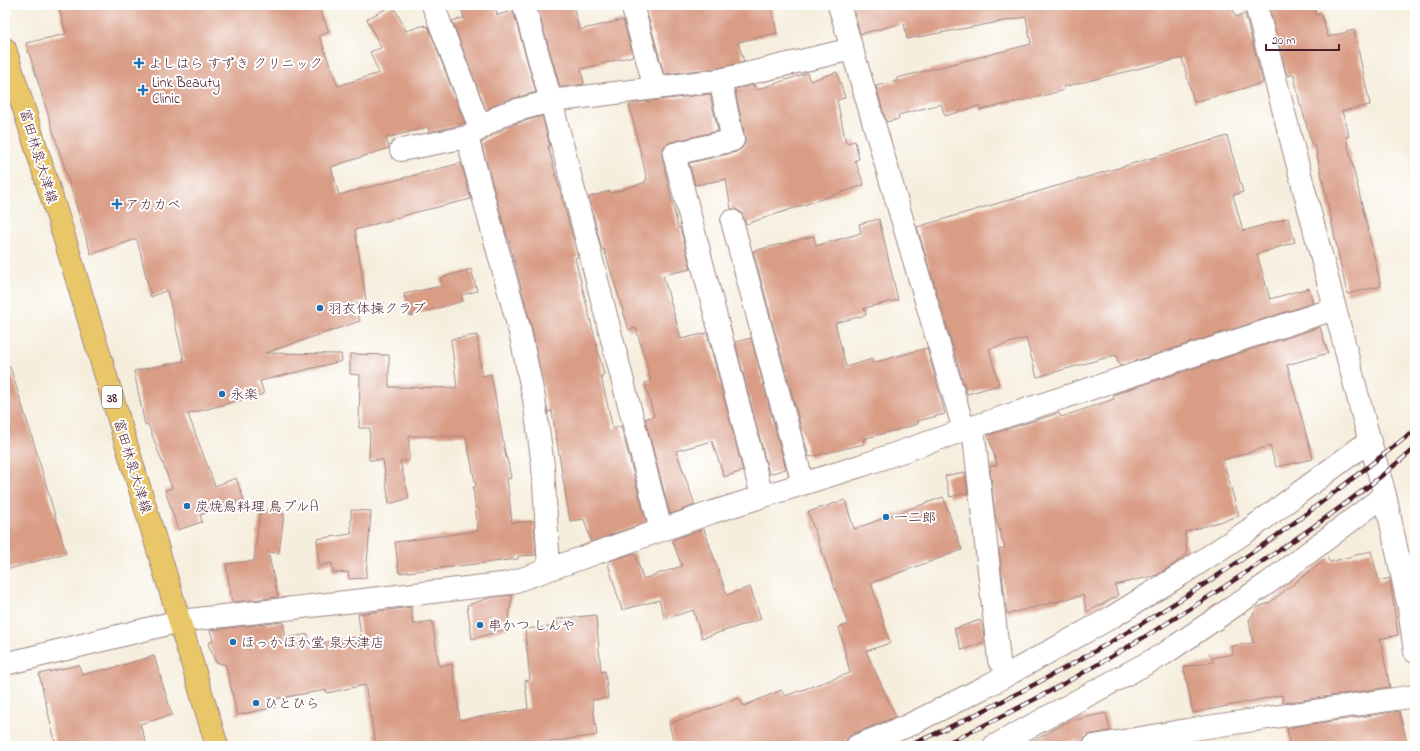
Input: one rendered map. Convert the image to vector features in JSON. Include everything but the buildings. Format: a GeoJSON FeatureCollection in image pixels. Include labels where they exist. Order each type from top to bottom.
{"type":"FeatureCollection","features":[{"type":"Feature","properties":{"kind":"main road","name":"富田林泉大津線"},"geometry":{"type":"LineString","coordinates":[[5,49],[218,746]]}},
{"type":"Feature","properties":{"kind":"street"},"geometry":{"type":"LineString","coordinates":[[433,5],[473,132],[520,332],[534,399],[543,466],[549,569]]}},
{"type":"Feature","properties":{"kind":"street"},"geometry":{"type":"LineString","coordinates":[[524,5],[551,101],[661,530]]}},
{"type":"Feature","properties":{"kind":"street"},"geometry":{"type":"LineString","coordinates":[[632,5],[655,88]]}},
{"type":"Feature","properties":{"kind":"street"},"geometry":{"type":"LineString","coordinates":[[839,5],[969,428],[1000,660]]}},
{"type":"Feature","properties":{"kind":"street"},"geometry":{"type":"LineString","coordinates":[[1256,5],[1364,420],[1385,495],[1407,563],[1409,608],[1415,652]]}},
{"type":"Feature","properties":{"kind":"street"},"geometry":{"type":"LineString","coordinates":[[401,150],[473,132],[503,114],[551,101],[720,80],[852,49]]}},
{"type":"Feature","properties":{"kind":"street"},"geometry":{"type":"LineString","coordinates":[[720,80],[733,140],[674,154],[762,496]]}},
{"type":"Feature","properties":{"kind":"street"},"geometry":{"type":"LineString","coordinates":[[732,221],[803,484]]}},
{"type":"Feature","properties":{"kind":"street"},"geometry":{"type":"LineString","coordinates":[[5,664],[180,621],[510,583],[762,496],[860,466],[969,428],[1334,309]]}},
{"type":"Feature","properties":{"kind":"street"},"geometry":{"type":"LineString","coordinates":[[857,746],[907,726],[988,686],[1112,617],[1182,574],[1249,530],[1370,441]]}},
{"type":"Feature","properties":{"kind":"street"},"geometry":{"type":"LineString","coordinates":[[994,746],[1164,654],[1268,583],[1385,495]]}},
{"type":"Feature","properties":{"kind":"street"},"geometry":{"type":"LineString","coordinates":[[1094,746],[1187,730],[1415,696]]}},
{"type":"Feature","properties":{"kind":"railway"},"geometry":{"type":"LineString","coordinates":[[908,746],[1004,701],[1051,676],[1143,623],[1188,595],[1276,536],[1415,430]]}},
{"type":"Feature","properties":{"kind":"railway"},"geometry":{"type":"LineString","coordinates":[[941,746],[1023,706],[1142,639],[1257,565],[1318,523],[1370,485],[1415,448]]}},
{"type":"Feature","properties":{"kind":"place","name":"よしはら すずき クリニック"},"geometry":{"type":"Point","coordinates":[139,63]}},
{"type":"Feature","properties":{"kind":"place","name":"Link Beauty Clinic"},"geometry":{"type":"Point","coordinates":[143,90]}},
{"type":"Feature","properties":{"kind":"place","name":"アカカベ"},"geometry":{"type":"Point","coordinates":[117,204]}},
{"type":"Feature","properties":{"kind":"place","name":"羽衣体操クラブ"},"geometry":{"type":"Point","coordinates":[320,308]}},
{"type":"Feature","properties":{"kind":"place","name":"永楽"},"geometry":{"type":"Point","coordinates":[222,394]}},
{"type":"Feature","properties":{"kind":"place","name":"炭焼鳥料理 鳥プルA"},"geometry":{"type":"Point","coordinates":[187,506]}},
{"type":"Feature","properties":{"kind":"place","name":"一二郎"},"geometry":{"type":"Point","coordinates":[886,517]}},
{"type":"Feature","properties":{"kind":"place","name":"串かつ しんや"},"geometry":{"type":"Point","coordinates":[480,625]}},
{"type":"Feature","properties":{"kind":"place","name":"ほっかほか堂 泉大津店"},"geometry":{"type":"Point","coordinates":[233,642]}},
{"type":"Feature","properties":{"kind":"place","name":"ひとひら"},"geometry":{"type":"Point","coordinates":[256,703]}}]}
